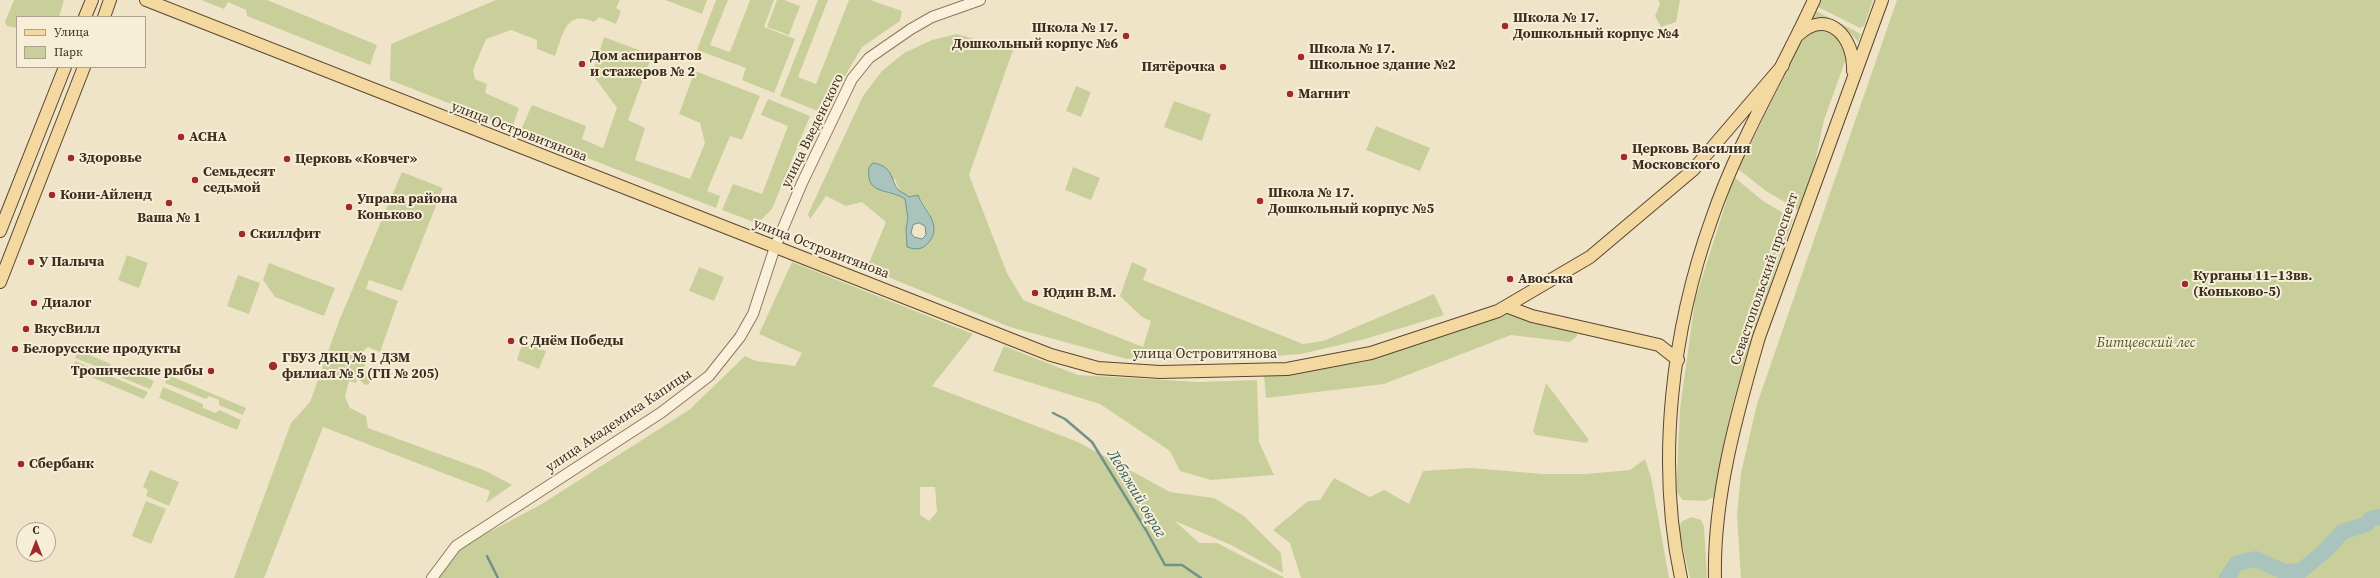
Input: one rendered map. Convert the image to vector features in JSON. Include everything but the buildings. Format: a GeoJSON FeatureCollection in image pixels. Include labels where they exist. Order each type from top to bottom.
{"type":"FeatureCollection","features":[{"type":"Feature","properties":{"kind":"main road"},"geometry":{"type":"LineString","coordinates":[[85,16],[92,0]]}},
{"type":"Feature","properties":{"kind":"main road"},"geometry":{"type":"LineString","coordinates":[[104,16],[110,0]]}},
{"type":"Feature","properties":{"kind":"main road","name":"улица Островитянова"},"geometry":{"type":"LineString","coordinates":[[146,0],[1051,355],[1098,368],[1160,372],[1292,368],[1371,353],[1508,307],[1590,257],[1693,170],[1783,64]]}},
{"type":"Feature","properties":{"kind":"main road"},"geometry":{"type":"LineString","coordinates":[[1681,578],[1670,507],[1669,466],[1672,403],[1687,302],[1712,217],[1733,167],[1794,38],[1814,0]]}},
{"type":"Feature","properties":{"kind":"main road","name":"Севастопольский проспект"},"geometry":{"type":"LineString","coordinates":[[1715,578],[1722,499],[1742,394],[1759,337],[1852,78],[1882,0]]}},
{"type":"Feature","properties":{"kind":"main road"},"geometry":{"type":"LineString","coordinates":[[1794,38],[1803,30],[1814,26],[1826,26],[1840,31],[1848,40],[1852,52],[1852,78]]}},
{"type":"Feature","properties":{"kind":"main road"},"geometry":{"type":"LineString","coordinates":[[0,231],[65,68]]}},
{"type":"Feature","properties":{"kind":"main road"},"geometry":{"type":"LineString","coordinates":[[0,282],[84,68]]}},
{"type":"Feature","properties":{"kind":"main road"},"geometry":{"type":"LineString","coordinates":[[1508,307],[1532,316],[1586,329],[1639,339],[1659,345],[1678,360]]}},
{"type":"Feature","properties":{"kind":"street","name":"улица Введенского"},"geometry":{"type":"LineString","coordinates":[[775,248],[852,79],[869,58],[932,17],[980,0]]}},
{"type":"Feature","properties":{"kind":"street","name":"улица Академика Капицы"},"geometry":{"type":"LineString","coordinates":[[432,578],[451,552],[461,542],[662,412],[709,376],[740,337],[753,314],[775,248]]}},
{"type":"Feature","properties":{"kind":"green space"},"geometry":{"type":"Polygon","coordinates":[[[14,0],[64,0],[59,16],[16,16],[16,28],[7,26],[5,22],[14,0]]]}},
{"type":"Feature","properties":{"kind":"green space"},"geometry":{"type":"Polygon","coordinates":[[[201,0],[267,0],[377,45],[370,65],[247,16],[246,10],[228,2],[224,9],[201,0]]]}},
{"type":"Feature","properties":{"kind":"green space"},"geometry":{"type":"Polygon","coordinates":[[[496,0],[620,0],[616,8],[621,11],[616,24],[599,17],[594,22],[585,19],[571,21],[563,32],[555,56],[537,49],[537,40],[511,30],[486,39],[473,70],[475,79],[487,84],[485,93],[519,108],[512,128],[390,80],[391,44],[496,0]]]}},
{"type":"Feature","properties":{"kind":"green space"},"geometry":{"type":"Polygon","coordinates":[[[665,0],[707,0],[702,14],[665,0]]]}},
{"type":"Feature","properties":{"kind":"green space"},"geometry":{"type":"Polygon","coordinates":[[[716,0],[728,0],[710,45],[730,52],[750,0],[774,0],[764,27],[795,39],[774,93],[742,80],[746,68],[697,50],[716,0]]]}},
{"type":"Feature","properties":{"kind":"green space"},"geometry":{"type":"Polygon","coordinates":[[[777,0],[784,0],[800,6],[789,35],[767,27],[777,0]]]}},
{"type":"Feature","properties":{"kind":"green space"},"geometry":{"type":"Polygon","coordinates":[[[818,0],[828,0],[798,77],[816,84],[849,0],[870,0],[902,11],[900,21],[862,47],[823,113],[780,96],[818,0]]]}},
{"type":"Feature","properties":{"kind":"green space"},"geometry":{"type":"Polygon","coordinates":[[[1658,0],[1680,0],[1676,22],[1661,27],[1655,16],[1660,4],[1658,0]]]}},
{"type":"Feature","properties":{"kind":"green space"},"geometry":{"type":"Polygon","coordinates":[[[1821,0],[1873,0],[1864,26],[1860,28],[1818,7],[1821,0]]]}},
{"type":"Feature","properties":{"kind":"green space","name":"Битцевский лес"},"geometry":{"type":"Polygon","coordinates":[[[1897,0],[2380,0],[2380,578],[1741,578],[1737,515],[1741,473],[1757,404],[1897,0]]]}},
{"type":"Feature","properties":{"kind":"green space"},"geometry":{"type":"Polygon","coordinates":[[[1816,11],[1861,34],[1858,42],[1849,31],[1832,21],[1812,19],[1816,11]]]}},
{"type":"Feature","properties":{"kind":"green space"},"geometry":{"type":"Polygon","coordinates":[[[1818,30],[1836,35],[1847,56],[1824,120],[1814,167],[1798,210],[1766,191],[1738,169],[1804,36],[1818,30]]]}},
{"type":"Feature","properties":{"kind":"green space"},"geometry":{"type":"Polygon","coordinates":[[[957,34],[1013,50],[969,175],[1007,273],[1023,300],[1143,347],[1151,321],[1142,317],[1120,296],[1132,262],[1147,269],[1143,280],[1303,344],[1323,341],[1434,294],[1444,315],[1365,339],[1301,354],[1232,359],[1127,359],[1010,327],[871,270],[869,263],[886,222],[862,202],[846,206],[826,196],[810,219],[808,214],[863,96],[882,71],[904,53],[932,40],[957,34]],[[868,175],[871,182],[879,190],[905,199],[908,218],[906,229],[907,247],[926,246],[930,214],[918,195],[909,197],[899,190],[895,179],[868,175]]]}},
{"type":"Feature","properties":{"kind":"green space"},"geometry":{"type":"Polygon","coordinates":[[[604,37],[652,55],[628,120],[645,128],[635,160],[690,179],[705,143],[700,123],[679,114],[695,71],[760,96],[742,140],[730,136],[707,191],[720,196],[716,208],[520,132],[532,105],[586,126],[582,139],[603,148],[617,108],[592,74],[604,37]]]}},
{"type":"Feature","properties":{"kind":"green space"},"geometry":{"type":"Polygon","coordinates":[[[1076,86],[1091,92],[1081,117],[1066,111],[1076,86]]]}},
{"type":"Feature","properties":{"kind":"green space"},"geometry":{"type":"Polygon","coordinates":[[[768,99],[810,116],[772,209],[762,219],[754,222],[722,210],[733,184],[762,194],[788,126],[761,115],[768,99]]]}},
{"type":"Feature","properties":{"kind":"green space"},"geometry":{"type":"Polygon","coordinates":[[[1174,101],[1211,114],[1202,141],[1164,127],[1174,101]]]}},
{"type":"Feature","properties":{"kind":"green space"},"geometry":{"type":"Polygon","coordinates":[[[1376,126],[1430,148],[1420,171],[1366,150],[1376,126]]]}},
{"type":"Feature","properties":{"kind":"green space"},"geometry":{"type":"Polygon","coordinates":[[[1073,167],[1100,178],[1091,200],[1065,190],[1073,167]]]}},
{"type":"Feature","properties":{"kind":"green space"},"geometry":{"type":"Polygon","coordinates":[[[402,172],[443,188],[402,291],[369,280],[366,289],[398,301],[380,352],[368,347],[364,350],[363,354],[366,362],[364,367],[371,380],[369,384],[365,385],[344,365],[357,380],[356,383],[349,381],[345,397],[350,408],[366,416],[368,428],[486,471],[512,485],[486,503],[490,491],[323,427],[264,578],[234,578],[291,423],[310,402],[339,321],[402,172]]]}},
{"type":"Feature","properties":{"kind":"green space"},"geometry":{"type":"Polygon","coordinates":[[[1734,177],[1763,201],[1793,219],[1758,321],[1737,390],[1721,460],[1716,496],[1705,501],[1683,500],[1676,492],[1680,409],[1695,300],[1734,177]]]}},
{"type":"Feature","properties":{"kind":"green space"},"geometry":{"type":"Polygon","coordinates":[[[127,255],[148,263],[139,288],[118,280],[127,255]]]}},
{"type":"Feature","properties":{"kind":"green space"},"geometry":{"type":"Polygon","coordinates":[[[792,262],[973,334],[932,386],[1078,442],[1170,492],[1214,498],[1244,516],[1281,553],[1283,573],[1231,545],[1175,521],[1199,543],[1217,543],[1285,578],[437,578],[457,549],[540,505],[689,410],[745,356],[756,361],[795,366],[802,353],[759,334],[792,262]],[[920,487],[920,515],[929,521],[937,512],[935,487],[920,487]]]}},
{"type":"Feature","properties":{"kind":"green space"},"geometry":{"type":"Polygon","coordinates":[[[269,263],[335,288],[324,316],[275,297],[263,280],[269,263]]]}},
{"type":"Feature","properties":{"kind":"green space"},"geometry":{"type":"Polygon","coordinates":[[[699,267],[724,277],[714,301],[689,291],[699,267]]]}},
{"type":"Feature","properties":{"kind":"green space"},"geometry":{"type":"Polygon","coordinates":[[[238,275],[260,283],[249,314],[227,306],[238,275]]]}},
{"type":"Feature","properties":{"kind":"green space"},"geometry":{"type":"Polygon","coordinates":[[[1504,313],[1577,332],[1577,336],[1570,342],[1511,335],[1384,384],[1266,398],[1264,376],[1364,362],[1504,313]]]}},
{"type":"Feature","properties":{"kind":"green space"},"geometry":{"type":"Polygon","coordinates":[[[523,342],[546,351],[539,369],[517,360],[523,342]]]}},
{"type":"Feature","properties":{"kind":"green space"},"geometry":{"type":"Polygon","coordinates":[[[1004,346],[1078,375],[1199,382],[1257,380],[1259,442],[1274,475],[1211,480],[1180,471],[1170,451],[1100,404],[993,371],[1004,346]]]}},
{"type":"Feature","properties":{"kind":"green space"},"geometry":{"type":"Polygon","coordinates":[[[78,350],[111,364],[108,371],[75,358],[78,350]]]}},
{"type":"Feature","properties":{"kind":"green space"},"geometry":{"type":"Polygon","coordinates":[[[75,361],[148,392],[144,399],[72,369],[75,361]]]}},
{"type":"Feature","properties":{"kind":"green space"},"geometry":{"type":"Polygon","coordinates":[[[122,367],[154,381],[150,389],[118,376],[122,367]]]}},
{"type":"Feature","properties":{"kind":"green space"},"geometry":{"type":"Polygon","coordinates":[[[168,375],[246,408],[243,415],[219,405],[219,400],[209,396],[206,399],[165,383],[168,375]]]}},
{"type":"Feature","properties":{"kind":"green space"},"geometry":{"type":"Polygon","coordinates":[[[1546,383],[1589,440],[1586,443],[1536,435],[1533,431],[1546,383]]]}},
{"type":"Feature","properties":{"kind":"green space"},"geometry":{"type":"Polygon","coordinates":[[[163,387],[203,404],[203,408],[216,413],[219,410],[241,420],[237,430],[159,398],[163,387]]]}},
{"type":"Feature","properties":{"kind":"green space"},"geometry":{"type":"Polygon","coordinates":[[[1645,459],[1651,477],[1669,578],[1301,578],[1290,543],[1273,530],[1308,501],[1320,500],[1334,478],[1370,497],[1384,490],[1409,504],[1423,471],[1471,468],[1543,474],[1586,474],[1630,470],[1645,459]]]}},
{"type":"Feature","properties":{"kind":"green space"},"geometry":{"type":"Polygon","coordinates":[[[150,470],[179,482],[169,506],[146,496],[148,490],[143,487],[150,470]]]}},
{"type":"Feature","properties":{"kind":"green space"},"geometry":{"type":"Polygon","coordinates":[[[146,501],[166,509],[151,544],[132,536],[146,501]]]}},
{"type":"Feature","properties":{"kind":"green space"},"geometry":{"type":"Polygon","coordinates":[[[1691,517],[1701,520],[1704,526],[1707,578],[1690,578],[1679,531],[1681,522],[1691,517]]]}},
{"type":"Feature","properties":{"kind":"water"},"geometry":{"type":"Polygon","coordinates":[[[873,163],[884,167],[890,173],[898,190],[909,197],[918,195],[931,218],[934,229],[933,235],[924,247],[913,249],[907,247],[906,229],[908,218],[905,199],[874,187],[869,177],[869,168],[873,163]],[[919,223],[913,225],[911,233],[914,237],[922,239],[926,235],[925,226],[919,223]]]}},
{"type":"Feature","properties":{"kind":"waterway","name":"Лебяжий овраг"},"geometry":{"type":"LineString","coordinates":[[1053,413],[1065,419],[1092,442],[1146,530],[1165,565],[1182,565],[1201,578]]}},
{"type":"Feature","properties":{"kind":"waterway"},"geometry":{"type":"LineString","coordinates":[[2227,578],[2237,563],[2256,559],[2284,572],[2301,571],[2327,549],[2342,532],[2367,524],[2370,519],[2380,517]]}},
{"type":"Feature","properties":{"kind":"waterway"},"geometry":{"type":"LineString","coordinates":[[487,556],[498,578]]}},
{"type":"Feature","properties":{"kind":"place","name":"Школа № 17. Дошкольный корпус №4"},"geometry":{"type":"Point","coordinates":[1505,26]}},
{"type":"Feature","properties":{"kind":"place","name":"Школа № 17. Дошкольный корпус №6"},"geometry":{"type":"Point","coordinates":[1126,36]}},
{"type":"Feature","properties":{"kind":"place","name":"Школа № 17. Школьное здание №2"},"geometry":{"type":"Point","coordinates":[1301,57]}},
{"type":"Feature","properties":{"kind":"place","name":"Дом аспирантов и стажеров № 2"},"geometry":{"type":"Point","coordinates":[582,64]}},
{"type":"Feature","properties":{"kind":"place","name":"Пятёрочка"},"geometry":{"type":"Point","coordinates":[1223,67]}},
{"type":"Feature","properties":{"kind":"place","name":"Магнит"},"geometry":{"type":"Point","coordinates":[1290,94]}},
{"type":"Feature","properties":{"kind":"place","name":"АСНА"},"geometry":{"type":"Point","coordinates":[181,137]}},
{"type":"Feature","properties":{"kind":"place","name":"Церковь Василия Московского"},"geometry":{"type":"Point","coordinates":[1624,157]}},
{"type":"Feature","properties":{"kind":"place","name":"Здоровье"},"geometry":{"type":"Point","coordinates":[71,158]}},
{"type":"Feature","properties":{"kind":"place","name":"Церковь «Ковчег»"},"geometry":{"type":"Point","coordinates":[287,159]}},
{"type":"Feature","properties":{"kind":"place","name":"Семьдесят седьмой"},"geometry":{"type":"Point","coordinates":[195,180]}},
{"type":"Feature","properties":{"kind":"place","name":"Кони-Айленд"},"geometry":{"type":"Point","coordinates":[52,195]}},
{"type":"Feature","properties":{"kind":"place","name":"Школа № 17. Дошкольный корпус №5"},"geometry":{"type":"Point","coordinates":[1260,201]}},
{"type":"Feature","properties":{"kind":"place","name":"Ваша № 1"},"geometry":{"type":"Point","coordinates":[169,203]}},
{"type":"Feature","properties":{"kind":"place","name":"Управа района Коньково"},"geometry":{"type":"Point","coordinates":[349,207]}},
{"type":"Feature","properties":{"kind":"place","name":"Скиллфит"},"geometry":{"type":"Point","coordinates":[242,234]}},
{"type":"Feature","properties":{"kind":"place","name":"У Палыча"},"geometry":{"type":"Point","coordinates":[31,262]}},
{"type":"Feature","properties":{"kind":"place","name":"Авоська"},"geometry":{"type":"Point","coordinates":[1510,279]}},
{"type":"Feature","properties":{"kind":"place","name":"Курганы 11–13вв. (Коньково-5)"},"geometry":{"type":"Point","coordinates":[2185,284]}},
{"type":"Feature","properties":{"kind":"place","name":"Юдин В.М."},"geometry":{"type":"Point","coordinates":[1035,293]}},
{"type":"Feature","properties":{"kind":"place","name":"Диалог"},"geometry":{"type":"Point","coordinates":[34,303]}},
{"type":"Feature","properties":{"kind":"place","name":"ВкусВилл"},"geometry":{"type":"Point","coordinates":[26,329]}},
{"type":"Feature","properties":{"kind":"place","name":"С Днём Победы"},"geometry":{"type":"Point","coordinates":[511,341]}},
{"type":"Feature","properties":{"kind":"place","name":"Белорусские продукты"},"geometry":{"type":"Point","coordinates":[15,349]}},
{"type":"Feature","properties":{"kind":"place","name":"ГБУЗ ДКЦ № 1 ДЗМ филиал № 5 (ГП № 205)"},"geometry":{"type":"Point","coordinates":[273,366]}},
{"type":"Feature","properties":{"kind":"place","name":"Тропические рыбы"},"geometry":{"type":"Point","coordinates":[211,371]}},
{"type":"Feature","properties":{"kind":"place","name":"Сбербанк"},"geometry":{"type":"Point","coordinates":[21,464]}}]}
